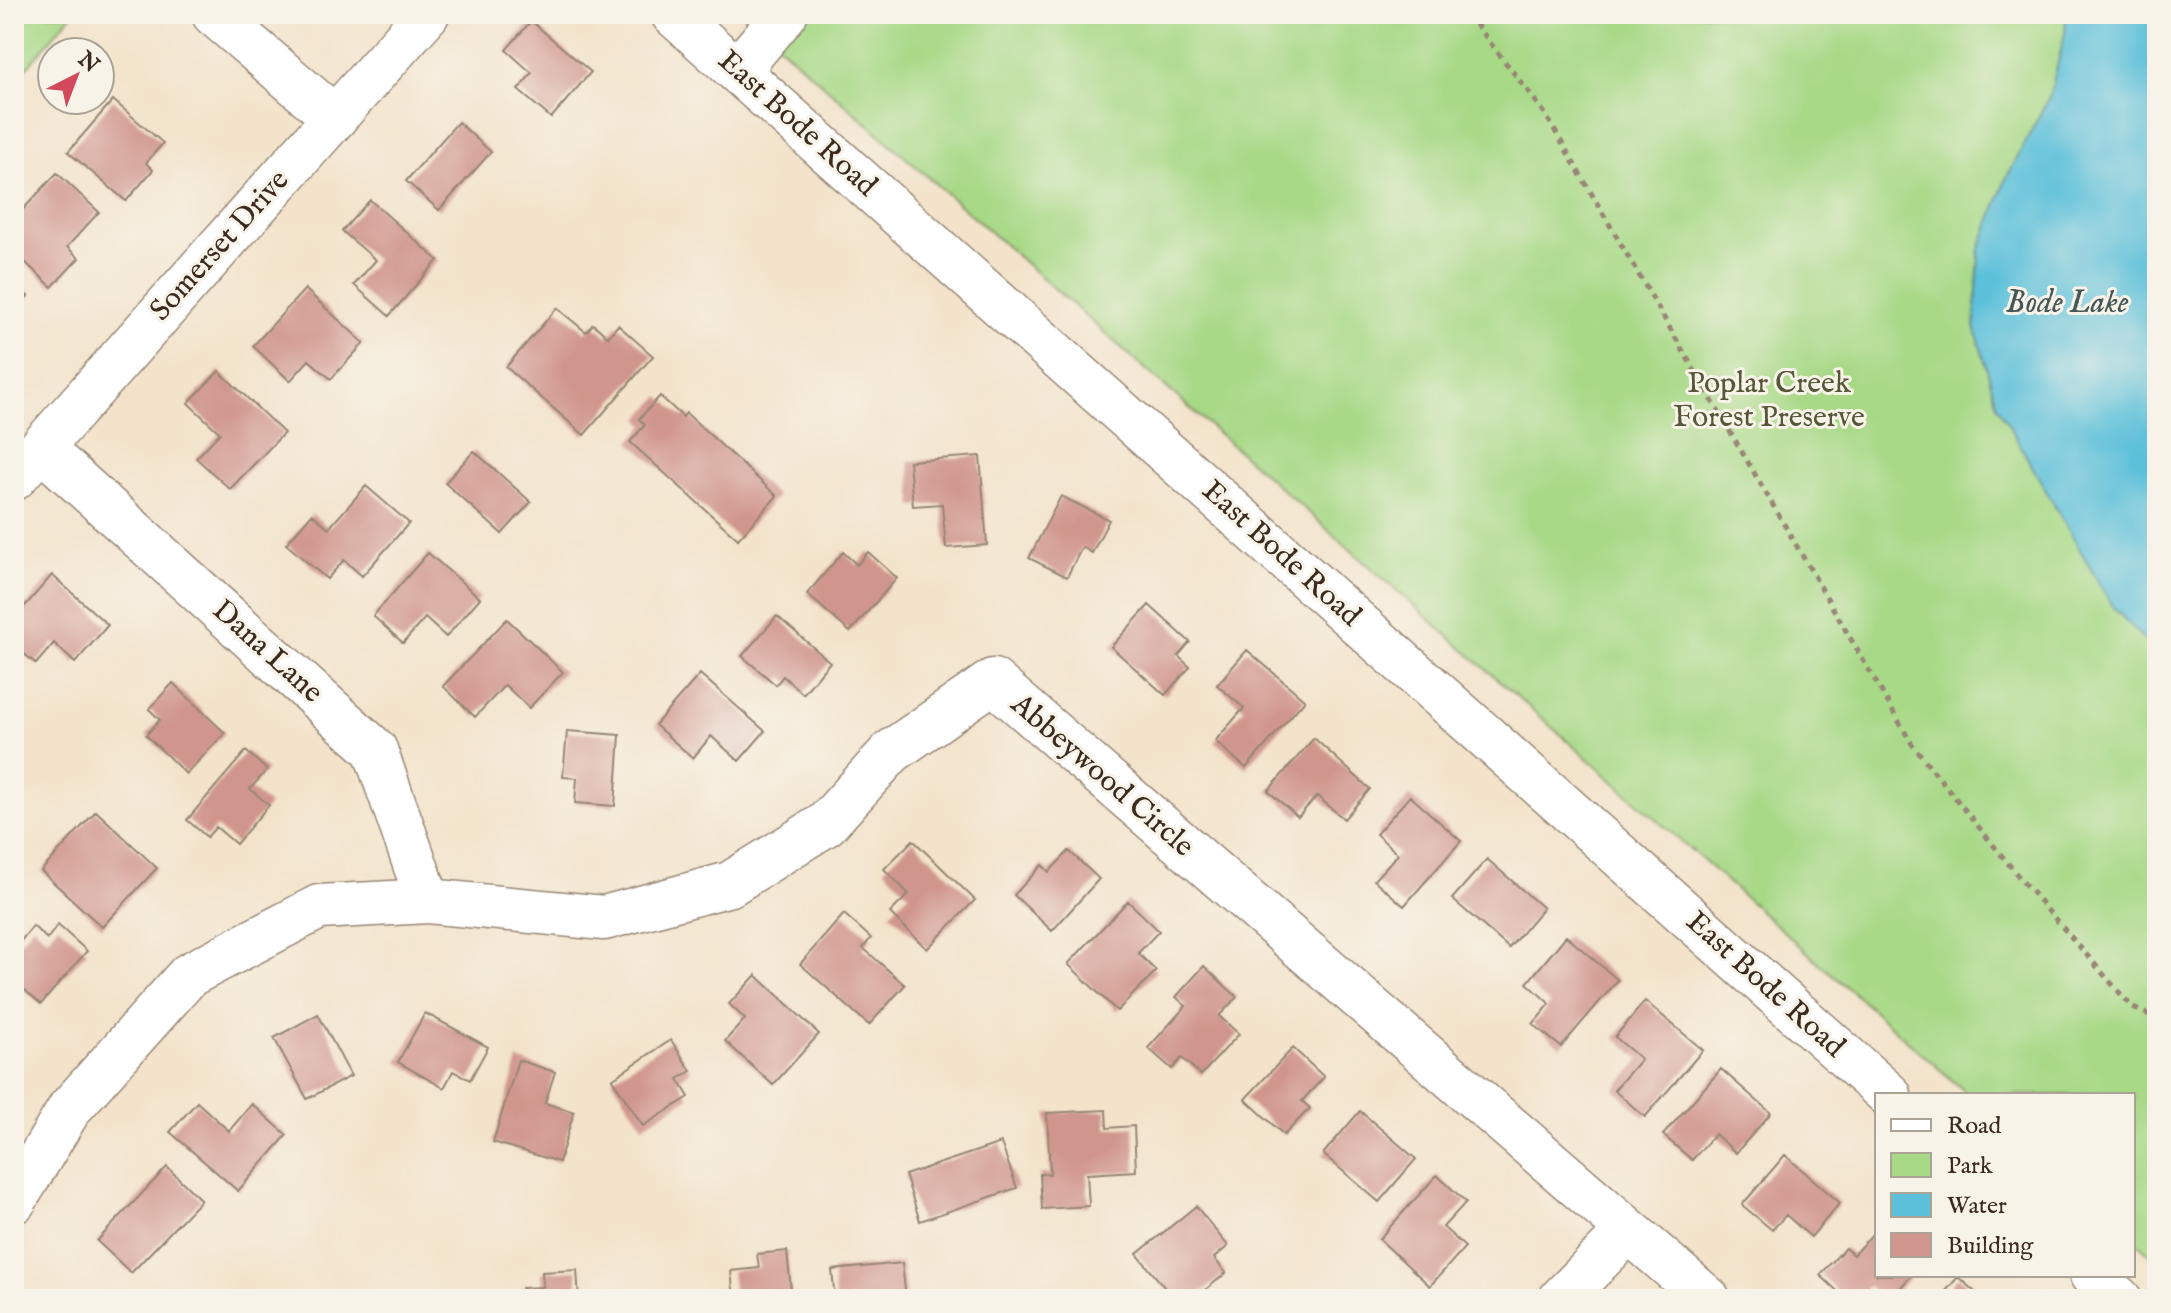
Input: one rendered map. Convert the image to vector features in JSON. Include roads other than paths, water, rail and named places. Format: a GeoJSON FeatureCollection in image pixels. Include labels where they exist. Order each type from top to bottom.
{"type":"FeatureCollection","features":[{"type":"Feature","properties":{"kind":"street"},"geometry":{"type":"LineString","coordinates":[[214,14],[335,118]]}},
{"type":"Feature","properties":{"kind":"street","name":"Somerset Drive"},"geometry":{"type":"LineString","coordinates":[[27,463],[427,14]]}},
{"type":"Feature","properties":{"kind":"street","name":"East Bode Road"},"geometry":{"type":"LineString","coordinates":[[673,14],[1887,1093]]}},
{"type":"Feature","properties":{"kind":"street"},"geometry":{"type":"LineString","coordinates":[[737,71],[785,14]]}},
{"type":"Feature","properties":{"kind":"street","name":"Dana Lane"},"geometry":{"type":"LineString","coordinates":[[27,463],[375,750],[428,901]]}},
{"type":"Feature","properties":{"kind":"street","name":"Abbeywood Circle"},"geometry":{"type":"LineString","coordinates":[[14,1201],[70,1108],[189,975],[319,907],[428,901],[604,918],[730,884],[826,824],[891,752],[993,681],[1708,1299]]}},
{"type":"Feature","properties":{"kind":"street"},"geometry":{"type":"LineString","coordinates":[[1561,1299],[1628,1231]]}},
{"type":"Feature","properties":{"kind":"street"},"geometry":{"type":"LineString","coordinates":[[2094,1277],[2119,1299]]}},
{"type":"Feature","properties":{"kind":"water","name":"Bode Lake"},"geometry":{"type":"Polygon","coordinates":[[[2066,14],[2157,14],[2157,654],[2112,606],[1997,405],[1975,327],[1979,252],[2005,181],[2050,95],[2065,33],[2066,14]]]}},
{"type":"Feature","properties":{"kind":"park label","name":"Poplar Creek Forest Preserve"},"geometry":{"type":"Point","coordinates":[1769,401]}}]}
